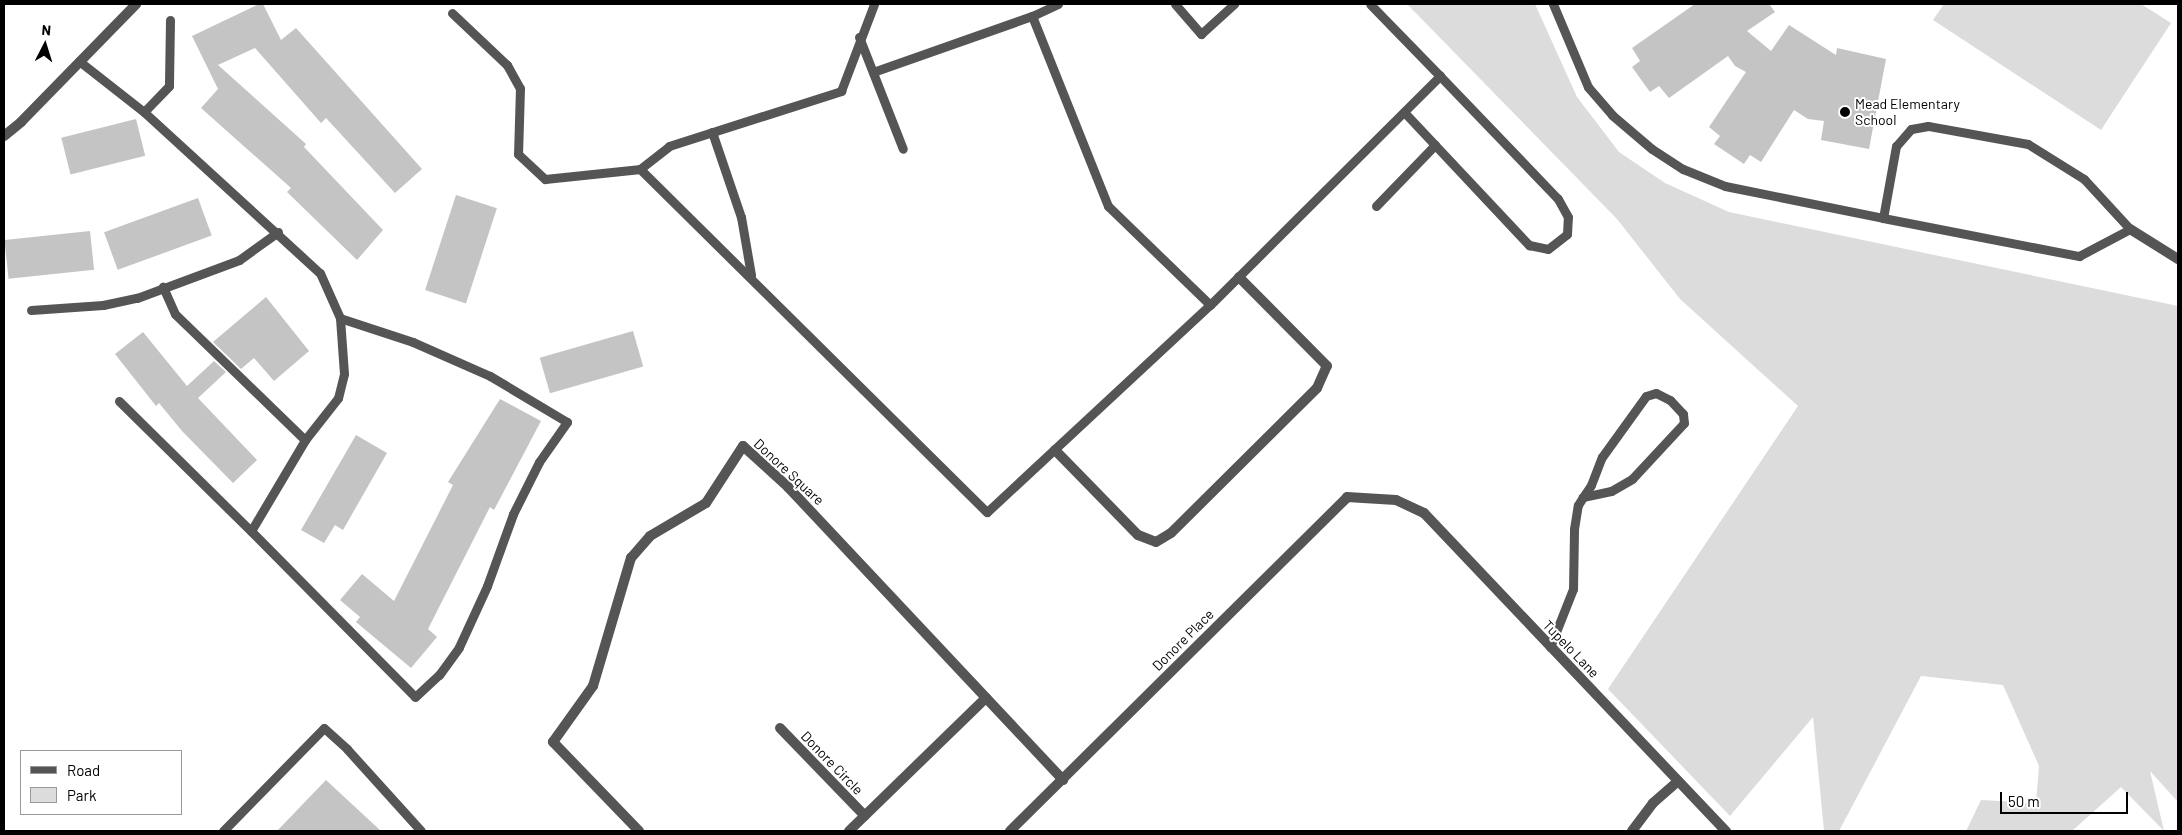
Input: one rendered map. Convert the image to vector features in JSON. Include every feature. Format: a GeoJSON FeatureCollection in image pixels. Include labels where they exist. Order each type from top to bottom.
{"type":"FeatureCollection","features":[{"type":"Feature","properties":{"kind":"street"},"geometry":{"type":"LineString","coordinates":[[4,136],[136,4]]}},
{"type":"Feature","properties":{"kind":"street"},"geometry":{"type":"LineString","coordinates":[[2130,229],[2178,259]]}},
{"type":"Feature","properties":{"kind":"street"},"geometry":{"type":"LineString","coordinates":[[2166,251],[2178,251]]}},
{"type":"Feature","properties":{"kind":"street"},"geometry":{"type":"LineString","coordinates":[[1055,450],[1138,535],[1156,542],[1171,533],[1316,388],[1327,366],[1238,277]]}},
{"type":"Feature","properties":{"kind":"street","name":"Donore Square"},"geometry":{"type":"LineString","coordinates":[[639,831],[553,742],[593,686],[631,558],[650,536],[706,503],[743,446],[788,487],[1064,780]]}},
{"type":"Feature","properties":{"kind":"street","name":"Donore Place"},"geometry":{"type":"LineString","coordinates":[[1010,831],[1064,780],[1342,499],[1387,499]]}},
{"type":"Feature","properties":{"kind":"street","name":"Tupelo Lane"},"geometry":{"type":"LineString","coordinates":[[1387,499],[1412,506],[1424,513],[1726,831]]}},
{"type":"Feature","properties":{"kind":"street"},"geometry":{"type":"LineString","coordinates":[[849,831],[986,698]]}},
{"type":"Feature","properties":{"kind":"street","name":"Donore Circle"},"geometry":{"type":"LineString","coordinates":[[780,728],[865,816]]}},
{"type":"Feature","properties":{"kind":"street"},"geometry":{"type":"LineString","coordinates":[[1632,831],[1653,803],[1678,781]]}},
{"type":"Feature","properties":{"kind":"lane"},"geometry":{"type":"LineString","coordinates":[[452,12],[507,65],[520,88],[518,154],[544,179],[640,168],[669,146],[841,92],[859,37],[874,4]]}},
{"type":"Feature","properties":{"kind":"lane"},"geometry":{"type":"LineString","coordinates":[[873,72],[1032,16],[1058,4]]}},
{"type":"Feature","properties":{"kind":"lane"},"geometry":{"type":"LineString","coordinates":[[1175,4],[1201,34],[1234,4]]}},
{"type":"Feature","properties":{"kind":"lane"},"geometry":{"type":"LineString","coordinates":[[1370,4],[1558,199],[1568,217],[1567,234],[1548,249],[1530,245],[1404,112]]}},
{"type":"Feature","properties":{"kind":"lane"},"geometry":{"type":"LineString","coordinates":[[1553,4],[1588,88],[1612,115],[1667,159],[1725,186],[1883,218],[2080,256],[2130,229],[2084,179],[2028,144],[1928,126],[1911,129],[1896,146],[1883,218]]}},
{"type":"Feature","properties":{"kind":"lane"},"geometry":{"type":"LineString","coordinates":[[1032,16],[1108,206],[1210,305]]}},
{"type":"Feature","properties":{"kind":"lane"},"geometry":{"type":"LineString","coordinates":[[144,112],[169,86],[170,20]]}},
{"type":"Feature","properties":{"kind":"lane"},"geometry":{"type":"LineString","coordinates":[[859,37],[903,149]]}},
{"type":"Feature","properties":{"kind":"lane"},"geometry":{"type":"LineString","coordinates":[[80,61],[144,112],[278,232],[320,273],[340,318],[344,374],[338,398],[305,440],[251,531]]}},
{"type":"Feature","properties":{"kind":"lane"},"geometry":{"type":"LineString","coordinates":[[640,168],[988,512],[1210,305],[1440,76]]}},
{"type":"Feature","properties":{"kind":"lane"},"geometry":{"type":"LineString","coordinates":[[712,132],[741,217],[751,276]]}},
{"type":"Feature","properties":{"kind":"lane"},"geometry":{"type":"LineString","coordinates":[[1376,206],[1435,144]]}},
{"type":"Feature","properties":{"kind":"lane"},"geometry":{"type":"LineString","coordinates":[[31,310],[103,305],[137,298],[239,260],[278,232]]}},
{"type":"Feature","properties":{"kind":"lane"},"geometry":{"type":"LineString","coordinates":[[163,287],[176,314],[305,440]]}},
{"type":"Feature","properties":{"kind":"lane"},"geometry":{"type":"LineString","coordinates":[[119,401],[415,697],[438,675],[459,647],[487,586],[513,514],[539,462],[567,422],[490,376],[413,342],[340,318]]}},
{"type":"Feature","properties":{"kind":"lane"},"geometry":{"type":"LineString","coordinates":[[1550,647],[1573,589],[1575,518],[1583,497],[1602,457],[1646,396],[1656,393],[1670,400],[1683,414],[1684,423],[1632,479],[1611,491],[1583,497]]}},
{"type":"Feature","properties":{"kind":"lane"},"geometry":{"type":"LineString","coordinates":[[223,831],[324,728],[347,749],[422,831]]}},
{"type":"Feature","properties":{"kind":"green space"},"geometry":{"type":"Polygon","coordinates":[[[1407,4],[1535,4],[1577,97],[1619,152],[1665,183],[1729,212],[2178,306],[2178,802],[2150,771],[2164,831],[2121,787],[2072,831],[1966,831],[1981,800],[2036,803],[2039,766],[2003,685],[1921,676],[1839,831],[1824,831],[1813,717],[1730,816],[1608,689],[1798,406],[1680,299],[1617,219],[1407,4]]]}},
{"type":"Feature","properties":{"kind":"green space"},"geometry":{"type":"Polygon","coordinates":[[[1944,4],[2141,4],[2171,23],[2101,130],[1933,20],[1944,4]]]}},
{"type":"Feature","properties":{"kind":"building"},"geometry":{"type":"Polygon","coordinates":[[[259,4],[263,4],[281,40],[296,28],[422,169],[395,193],[326,118],[321,123],[255,48],[218,65],[306,144],[304,147],[383,230],[357,260],[287,192],[291,188],[201,108],[218,89],[192,36],[259,4]]]}},
{"type":"Feature","properties":{"kind":"building"},"geometry":{"type":"Polygon","coordinates":[[[1695,4],[1769,4],[1775,12],[1747,31],[1771,51],[1789,25],[1836,55],[1837,48],[1886,59],[1869,149],[1821,140],[1824,121],[1808,119],[1794,110],[1761,162],[1750,155],[1744,164],[1714,144],[1720,136],[1709,127],[1746,72],[1735,66],[1728,56],[1669,98],[1659,86],[1650,92],[1632,67],[1640,61],[1632,48],[1695,4]]]}},
{"type":"Feature","properties":{"kind":"building"},"geometry":{"type":"Polygon","coordinates":[[[136,119],[145,156],[70,174],[61,138],[136,119]]]}},
{"type":"Feature","properties":{"kind":"building"},"geometry":{"type":"Polygon","coordinates":[[[456,195],[497,208],[466,303],[425,290],[456,195]]]}},
{"type":"Feature","properties":{"kind":"building"},"geometry":{"type":"Polygon","coordinates":[[[198,198],[212,236],[118,270],[104,232],[198,198]]]}},
{"type":"Feature","properties":{"kind":"building"},"geometry":{"type":"Polygon","coordinates":[[[90,231],[94,270],[9,279],[4,240],[90,231]]]}},
{"type":"Feature","properties":{"kind":"building"},"geometry":{"type":"Polygon","coordinates":[[[266,297],[309,351],[274,381],[254,358],[241,369],[213,342],[266,297]]]}},
{"type":"Feature","properties":{"kind":"building"},"geometry":{"type":"Polygon","coordinates":[[[633,331],[643,367],[550,393],[540,358],[633,331]]]}},
{"type":"Feature","properties":{"kind":"building"},"geometry":{"type":"Polygon","coordinates":[[[143,332],[187,386],[214,361],[226,372],[198,398],[257,460],[233,483],[182,431],[159,403],[156,406],[115,354],[143,332]]]}},
{"type":"Feature","properties":{"kind":"building"},"geometry":{"type":"Polygon","coordinates":[[[500,399],[541,421],[494,510],[490,507],[428,629],[437,637],[411,668],[356,622],[360,617],[340,600],[362,574],[394,601],[453,485],[448,482],[500,399]]]}},
{"type":"Feature","properties":{"kind":"building"},"geometry":{"type":"Polygon","coordinates":[[[356,435],[387,453],[343,530],[335,525],[324,543],[301,530],[356,435]]]}},
{"type":"Feature","properties":{"kind":"building"},"geometry":{"type":"Polygon","coordinates":[[[326,780],[381,831],[277,831],[326,780]]]}},
{"type":"Feature","properties":{"kind":"place","name":"Mead Elementary School"},"geometry":{"type":"Point","coordinates":[1845,112]}}]}
